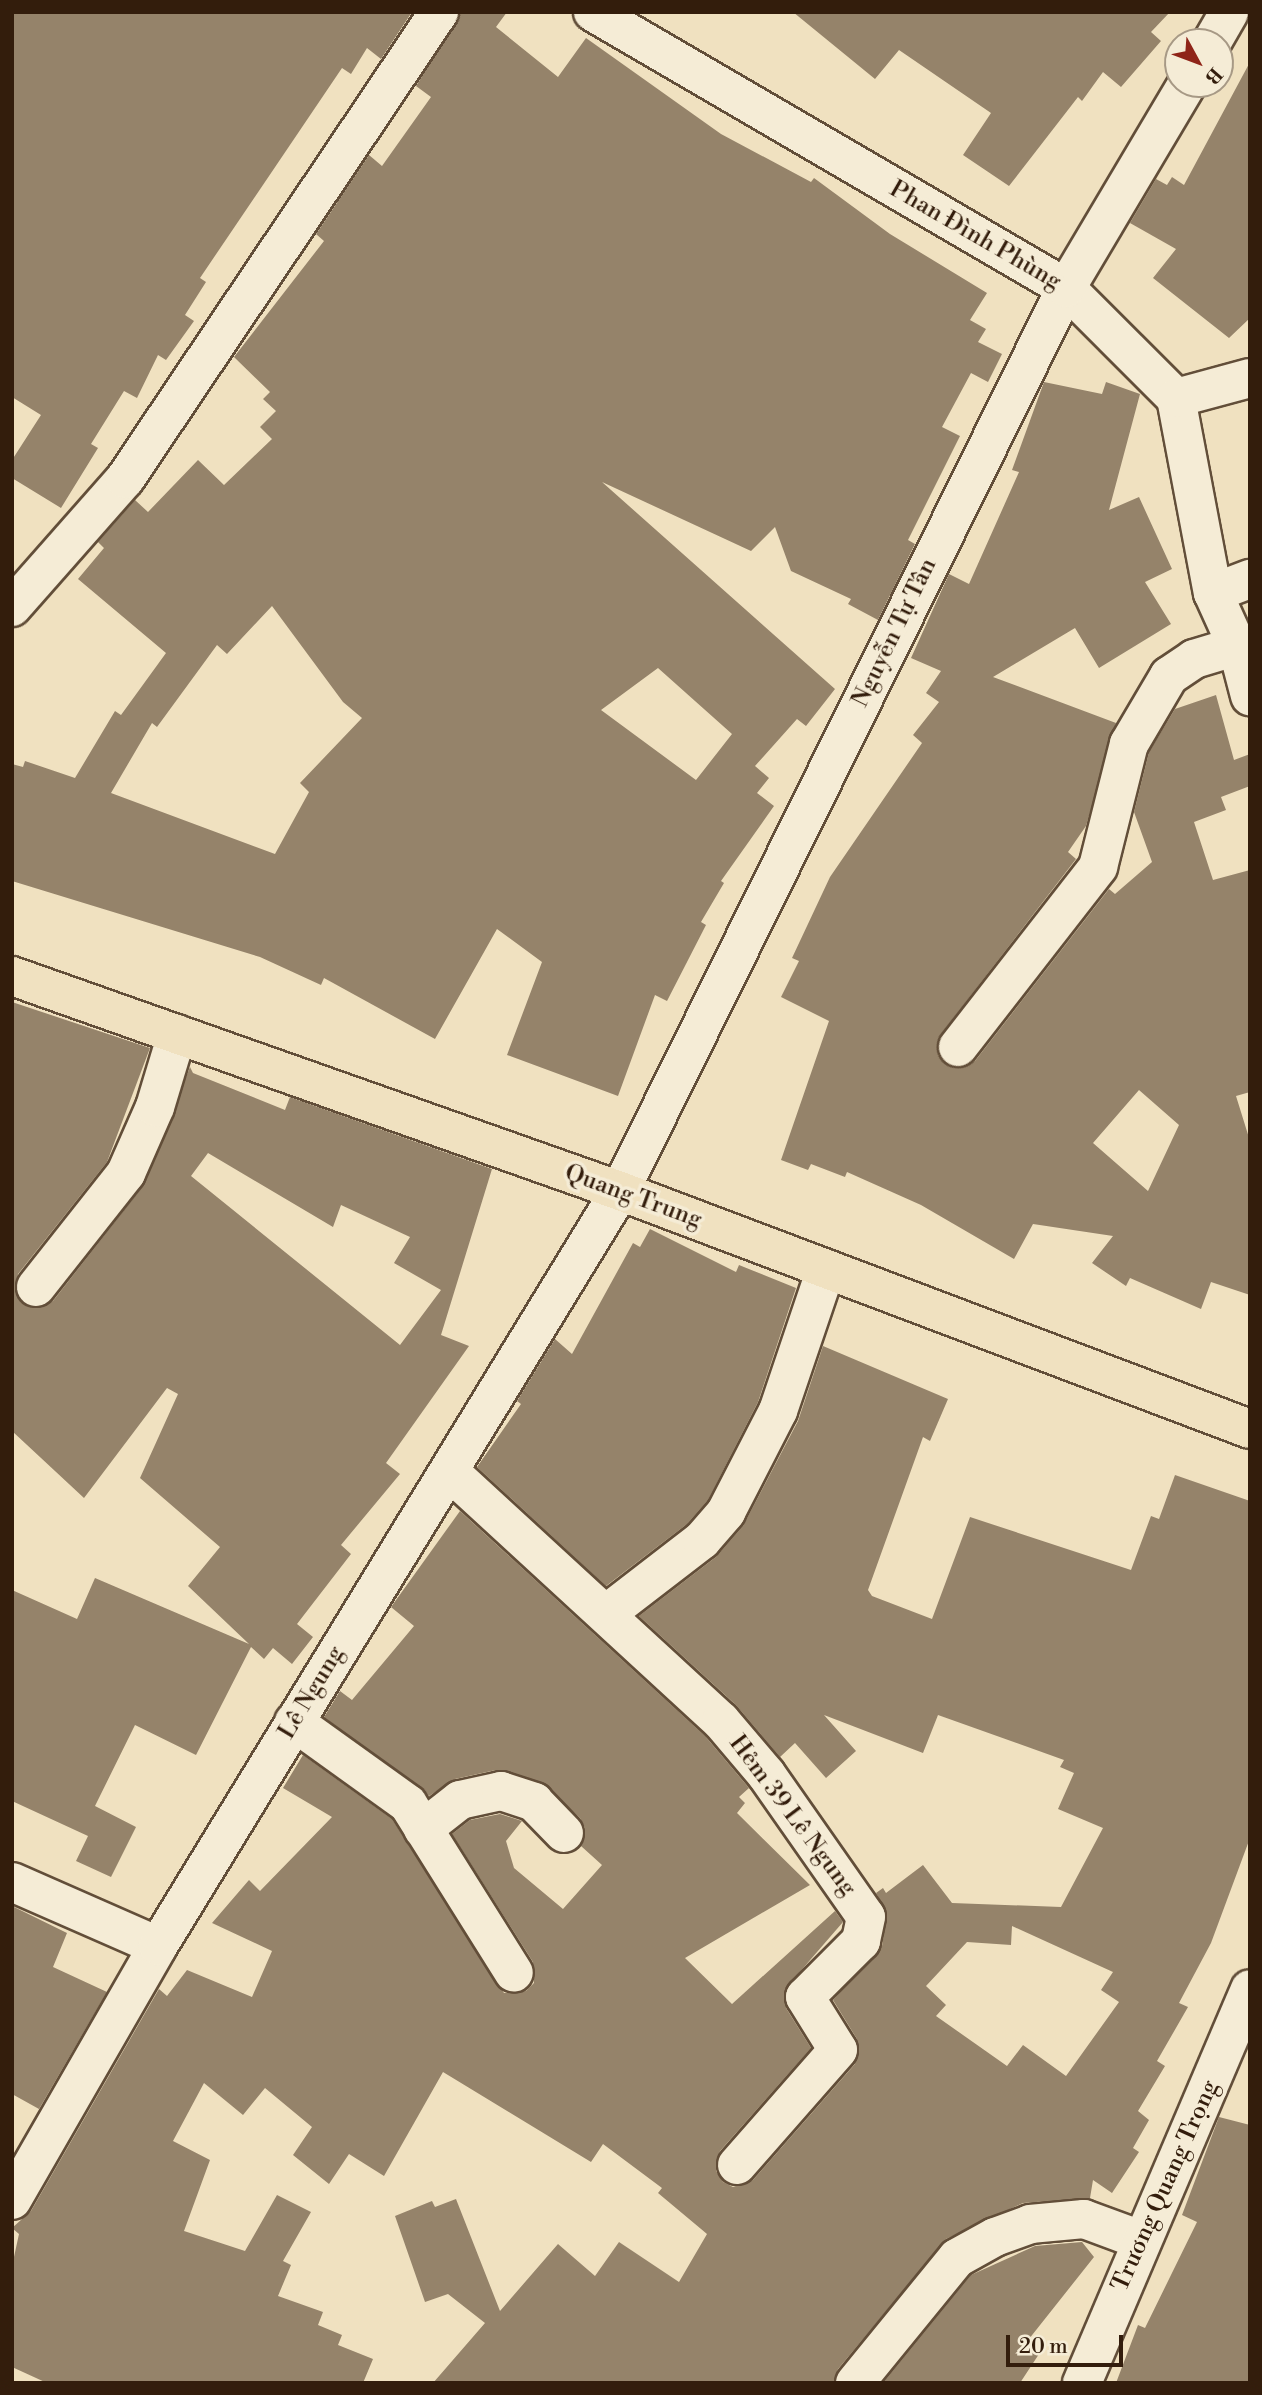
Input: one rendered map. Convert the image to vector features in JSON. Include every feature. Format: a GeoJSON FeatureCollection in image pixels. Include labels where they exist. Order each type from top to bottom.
{"type":"FeatureCollection","features":[{"type":"Feature","properties":{"kind":"main road","name":"Quang Trung"},"geometry":{"type":"LineString","coordinates":[[12,976],[620,1191],[1250,1429]]}},
{"type":"Feature","properties":{"kind":"street"},"geometry":{"type":"LineString","coordinates":[[12,607],[125,479],[439,12]]}},
{"type":"Feature","properties":{"kind":"street"},"geometry":{"type":"LineString","coordinates":[[1220,28],[1229,12]]}},
{"type":"Feature","properties":{"kind":"street","name":"Phan Đình Phùng"},"geometry":{"type":"LineString","coordinates":[[613,17],[1066,288],[1175,398]]}},
{"type":"Feature","properties":{"kind":"street","name":"Nguyễn Tự Tân"},"geometry":{"type":"LineString","coordinates":[[620,1191],[1066,288],[1178,98]]}},
{"type":"Feature","properties":{"kind":"street"},"geometry":{"type":"LineString","coordinates":[[1250,377],[1175,398],[1213,593],[1237,646],[1250,696]]}},
{"type":"Feature","properties":{"kind":"street"},"geometry":{"type":"LineString","coordinates":[[1213,593],[1250,579]]}},
{"type":"Feature","properties":{"kind":"street"},"geometry":{"type":"LineString","coordinates":[[958,1047],[1098,867],[1129,744],[1169,676],[1194,659],[1237,646]]}},
{"type":"Feature","properties":{"kind":"street"},"geometry":{"type":"LineString","coordinates":[[36,1287],[126,1173],[155,1107],[177,1034]]}},
{"type":"Feature","properties":{"kind":"street","name":"Lê Ngung"},"geometry":{"type":"LineString","coordinates":[[12,2200],[158,1945],[620,1191]]}},
{"type":"Feature","properties":{"kind":"street"},"geometry":{"type":"LineString","coordinates":[[606,1614],[702,1539],[726,1512],[778,1411],[826,1269]]}},
{"type":"Feature","properties":{"kind":"street","name":"Hẻm 39 Lê Ngung"},"geometry":{"type":"LineString","coordinates":[[449,1471],[730,1732],[866,1917],[861,1941],[805,1997],[838,2050],[737,2165]]}},
{"type":"Feature","properties":{"kind":"street"},"geometry":{"type":"LineString","coordinates":[[294,1722],[395,1791],[423,1829],[514,1973]]}},
{"type":"Feature","properties":{"kind":"street"},"geometry":{"type":"LineString","coordinates":[[423,1829],[460,1800],[501,1791],[534,1802],[564,1833]]}},
{"type":"Feature","properties":{"kind":"street"},"geometry":{"type":"LineString","coordinates":[[12,1882],[158,1945]]}},
{"type":"Feature","properties":{"kind":"street","name":"Trương Quang Trọng"},"geometry":{"type":"LineString","coordinates":[[1082,2383],[1250,1989]]}},
{"type":"Feature","properties":{"kind":"street"},"geometry":{"type":"LineString","coordinates":[[855,2383],[957,2258],[996,2236],[1030,2224],[1084,2218],[1141,2240]]}},
{"type":"Feature","properties":{"kind":"building"},"geometry":{"type":"Polygon","coordinates":[[[12,12],[412,12],[381,59],[367,48],[351,74],[342,68],[200,278],[206,282],[185,315],[194,321],[166,360],[158,355],[137,398],[124,391],[91,444],[98,448],[61,508],[12,478],[12,460],[41,415],[12,397],[12,12]]]}},
{"type":"Feature","properties":{"kind":"building"},"geometry":{"type":"Polygon","coordinates":[[[461,12],[507,12],[496,27],[558,77],[586,38],[721,134],[811,182],[814,178],[890,234],[987,293],[970,320],[986,329],[978,342],[1002,354],[988,382],[971,373],[942,427],[960,436],[908,540],[915,544],[878,620],[848,604],[851,599],[791,571],[775,527],[751,551],[602,482],[835,689],[806,726],[797,719],[755,766],[769,778],[757,793],[774,806],[721,881],[724,883],[701,922],[706,925],[667,1001],[655,995],[618,1096],[507,1055],[542,962],[497,929],[435,1039],[324,978],[321,985],[260,957],[12,881],[12,764],[23,767],[25,761],[75,778],[115,711],[121,715],[166,653],[78,579],[104,548],[98,542],[135,500],[148,512],[198,460],[224,485],[272,439],[260,427],[276,411],[263,399],[270,392],[234,357],[324,241],[316,234],[369,155],[382,166],[431,97],[416,86],[461,12]],[[272,606],[227,654],[217,645],[157,727],[152,723],[111,793],[275,854],[309,792],[300,783],[362,718],[343,702],[272,606]],[[658,668],[601,710],[696,780],[732,734],[658,668]]]}},
{"type":"Feature","properties":{"kind":"building"},"geometry":{"type":"Polygon","coordinates":[[[793,12],[1170,12],[1151,32],[1161,41],[1121,87],[1103,72],[1082,101],[1078,97],[1009,186],[963,155],[991,113],[899,50],[875,79],[793,12]]]}},
{"type":"Feature","properties":{"kind":"building"},"geometry":{"type":"Polygon","coordinates":[[[1250,62],[1250,318],[1229,338],[1153,278],[1176,249],[1130,223],[1156,179],[1167,185],[1172,177],[1184,185],[1231,98],[1234,98],[1234,92],[1250,62]]]}},
{"type":"Feature","properties":{"kind":"building"},"geometry":{"type":"Polygon","coordinates":[[[1044,382],[1102,394],[1106,382],[1140,394],[1109,510],[1139,497],[1172,569],[1145,582],[1171,624],[1099,668],[1075,628],[993,677],[1116,723],[1086,826],[1068,852],[1076,859],[941,1034],[938,1055],[954,1068],[975,1061],[1109,889],[1115,894],[1152,862],[1134,812],[1149,752],[1175,709],[1216,695],[1234,760],[1250,754],[1250,786],[1221,797],[1226,810],[1194,822],[1213,880],[1250,870],[1250,1092],[1236,1096],[1250,1141],[1250,1295],[1211,1282],[1201,1309],[1130,1278],[1126,1286],[1092,1263],[1113,1236],[1033,1224],[1014,1259],[921,1205],[847,1172],[845,1177],[811,1164],[808,1170],[781,1160],[829,1021],[781,997],[799,961],[792,958],[830,877],[922,743],[913,735],[939,702],[926,693],[941,671],[911,658],[949,574],[969,584],[1019,472],[1012,470],[1044,382]],[[1139,1090],[1093,1143],[1148,1191],[1179,1125],[1139,1090]]]}},
{"type":"Feature","properties":{"kind":"building"},"geometry":{"type":"Polygon","coordinates":[[[12,1002],[150,1048],[107,1162],[18,1274],[16,1294],[32,1308],[53,1301],[143,1186],[190,1067],[193,1073],[285,1110],[290,1097],[492,1169],[441,1335],[469,1346],[386,1463],[400,1474],[341,1545],[351,1554],[297,1624],[313,1637],[292,1664],[273,1648],[264,1659],[251,1647],[196,1755],[135,1725],[95,1806],[136,1827],[111,1877],[76,1861],[88,1836],[12,1801],[12,1590],[77,1619],[95,1578],[249,1644],[188,1586],[220,1547],[140,1478],[178,1394],[167,1388],[84,1498],[12,1431],[12,1002]],[[208,1153],[191,1176],[400,1345],[441,1290],[394,1263],[410,1237],[341,1205],[333,1227],[208,1153]]]}},
{"type":"Feature","properties":{"kind":"building"},"geometry":{"type":"Polygon","coordinates":[[[650,1229],[736,1272],[739,1265],[796,1288],[758,1402],[708,1500],[687,1524],[606,1586],[477,1467],[521,1404],[517,1401],[555,1339],[572,1354],[633,1243],[640,1247],[650,1229]]]}},
{"type":"Feature","properties":{"kind":"building"},"geometry":{"type":"Polygon","coordinates":[[[823,1346],[948,1399],[930,1441],[923,1437],[868,1590],[872,1596],[932,1619],[970,1517],[1131,1570],[1151,1516],[1159,1519],[1175,1475],[1250,1501],[1250,1838],[1211,1943],[1179,2003],[1188,2007],[1157,2061],[1165,2066],[1138,2111],[1149,2120],[1133,2148],[1139,2152],[1112,2193],[1093,2180],[1090,2198],[1023,2203],[946,2239],[838,2369],[834,2383],[433,2383],[485,2323],[448,2294],[425,2302],[395,2216],[432,2201],[435,2207],[456,2199],[500,2311],[558,2244],[595,2276],[619,2242],[679,2282],[707,2234],[658,2193],[662,2188],[603,2144],[591,2162],[443,2072],[384,2176],[349,2154],[329,2184],[293,2155],[312,2127],[265,2088],[243,2115],[204,2083],[173,2141],[210,2160],[184,2231],[245,2251],[277,2195],[311,2212],[283,2261],[291,2265],[278,2296],[323,2312],[318,2325],[342,2335],[338,2345],[373,2359],[363,2383],[47,2383],[12,2367],[12,2266],[19,2234],[12,2228],[31,2211],[159,1989],[167,1996],[187,1970],[252,1997],[272,1951],[212,1923],[249,1880],[260,1891],[332,1817],[283,1788],[303,1755],[392,1819],[504,1993],[526,1991],[534,1983],[533,1962],[452,1834],[470,1820],[500,1814],[522,1821],[506,1841],[514,1868],[563,1909],[602,1865],[581,1846],[585,1828],[580,1818],[541,1782],[496,1770],[455,1779],[429,1796],[324,1717],[340,1691],[352,1700],[414,1626],[391,1607],[460,1511],[705,1736],[749,1788],[739,1797],[745,1803],[737,1813],[810,1885],[685,1958],[732,2004],[835,1911],[843,1922],[785,1989],[786,2008],[811,2048],[720,2151],[716,2171],[723,2182],[733,2187],[753,2180],[855,2064],[857,2039],[833,2000],[882,1946],[887,1913],[876,1893],[883,1888],[886,1893],[923,1865],[952,1903],[1061,1907],[1103,1828],[1058,1809],[1074,1773],[1060,1767],[1064,1760],[938,1715],[923,1753],[824,1715],[856,1751],[826,1778],[795,1743],[780,1757],[736,1705],[639,1616],[716,1557],[743,1526],[798,1421],[823,1346]],[[1012,1926],[1011,1945],[967,1942],[926,1986],[946,2005],[936,2016],[1007,2066],[1023,2045],[1066,2076],[1119,2002],[1101,1990],[1113,1972],[1012,1926]]]}},
{"type":"Feature","properties":{"kind":"building"},"geometry":{"type":"Polygon","coordinates":[[[12,1906],[67,1933],[53,1967],[107,1992],[39,2109],[12,2094],[12,1906]]]}},
{"type":"Feature","properties":{"kind":"building"},"geometry":{"type":"Polygon","coordinates":[[[1219,2117],[1250,2125],[1250,2383],[1116,2383],[1138,2325],[1145,2328],[1197,2222],[1182,2215],[1219,2117]]]}},
{"type":"Feature","properties":{"kind":"building"},"geometry":{"type":"Polygon","coordinates":[[[1082,2242],[1094,2257],[1025,2344],[1039,2354],[1020,2383],[883,2383],[971,2275],[1035,2246],[1082,2242]]]}}]}
